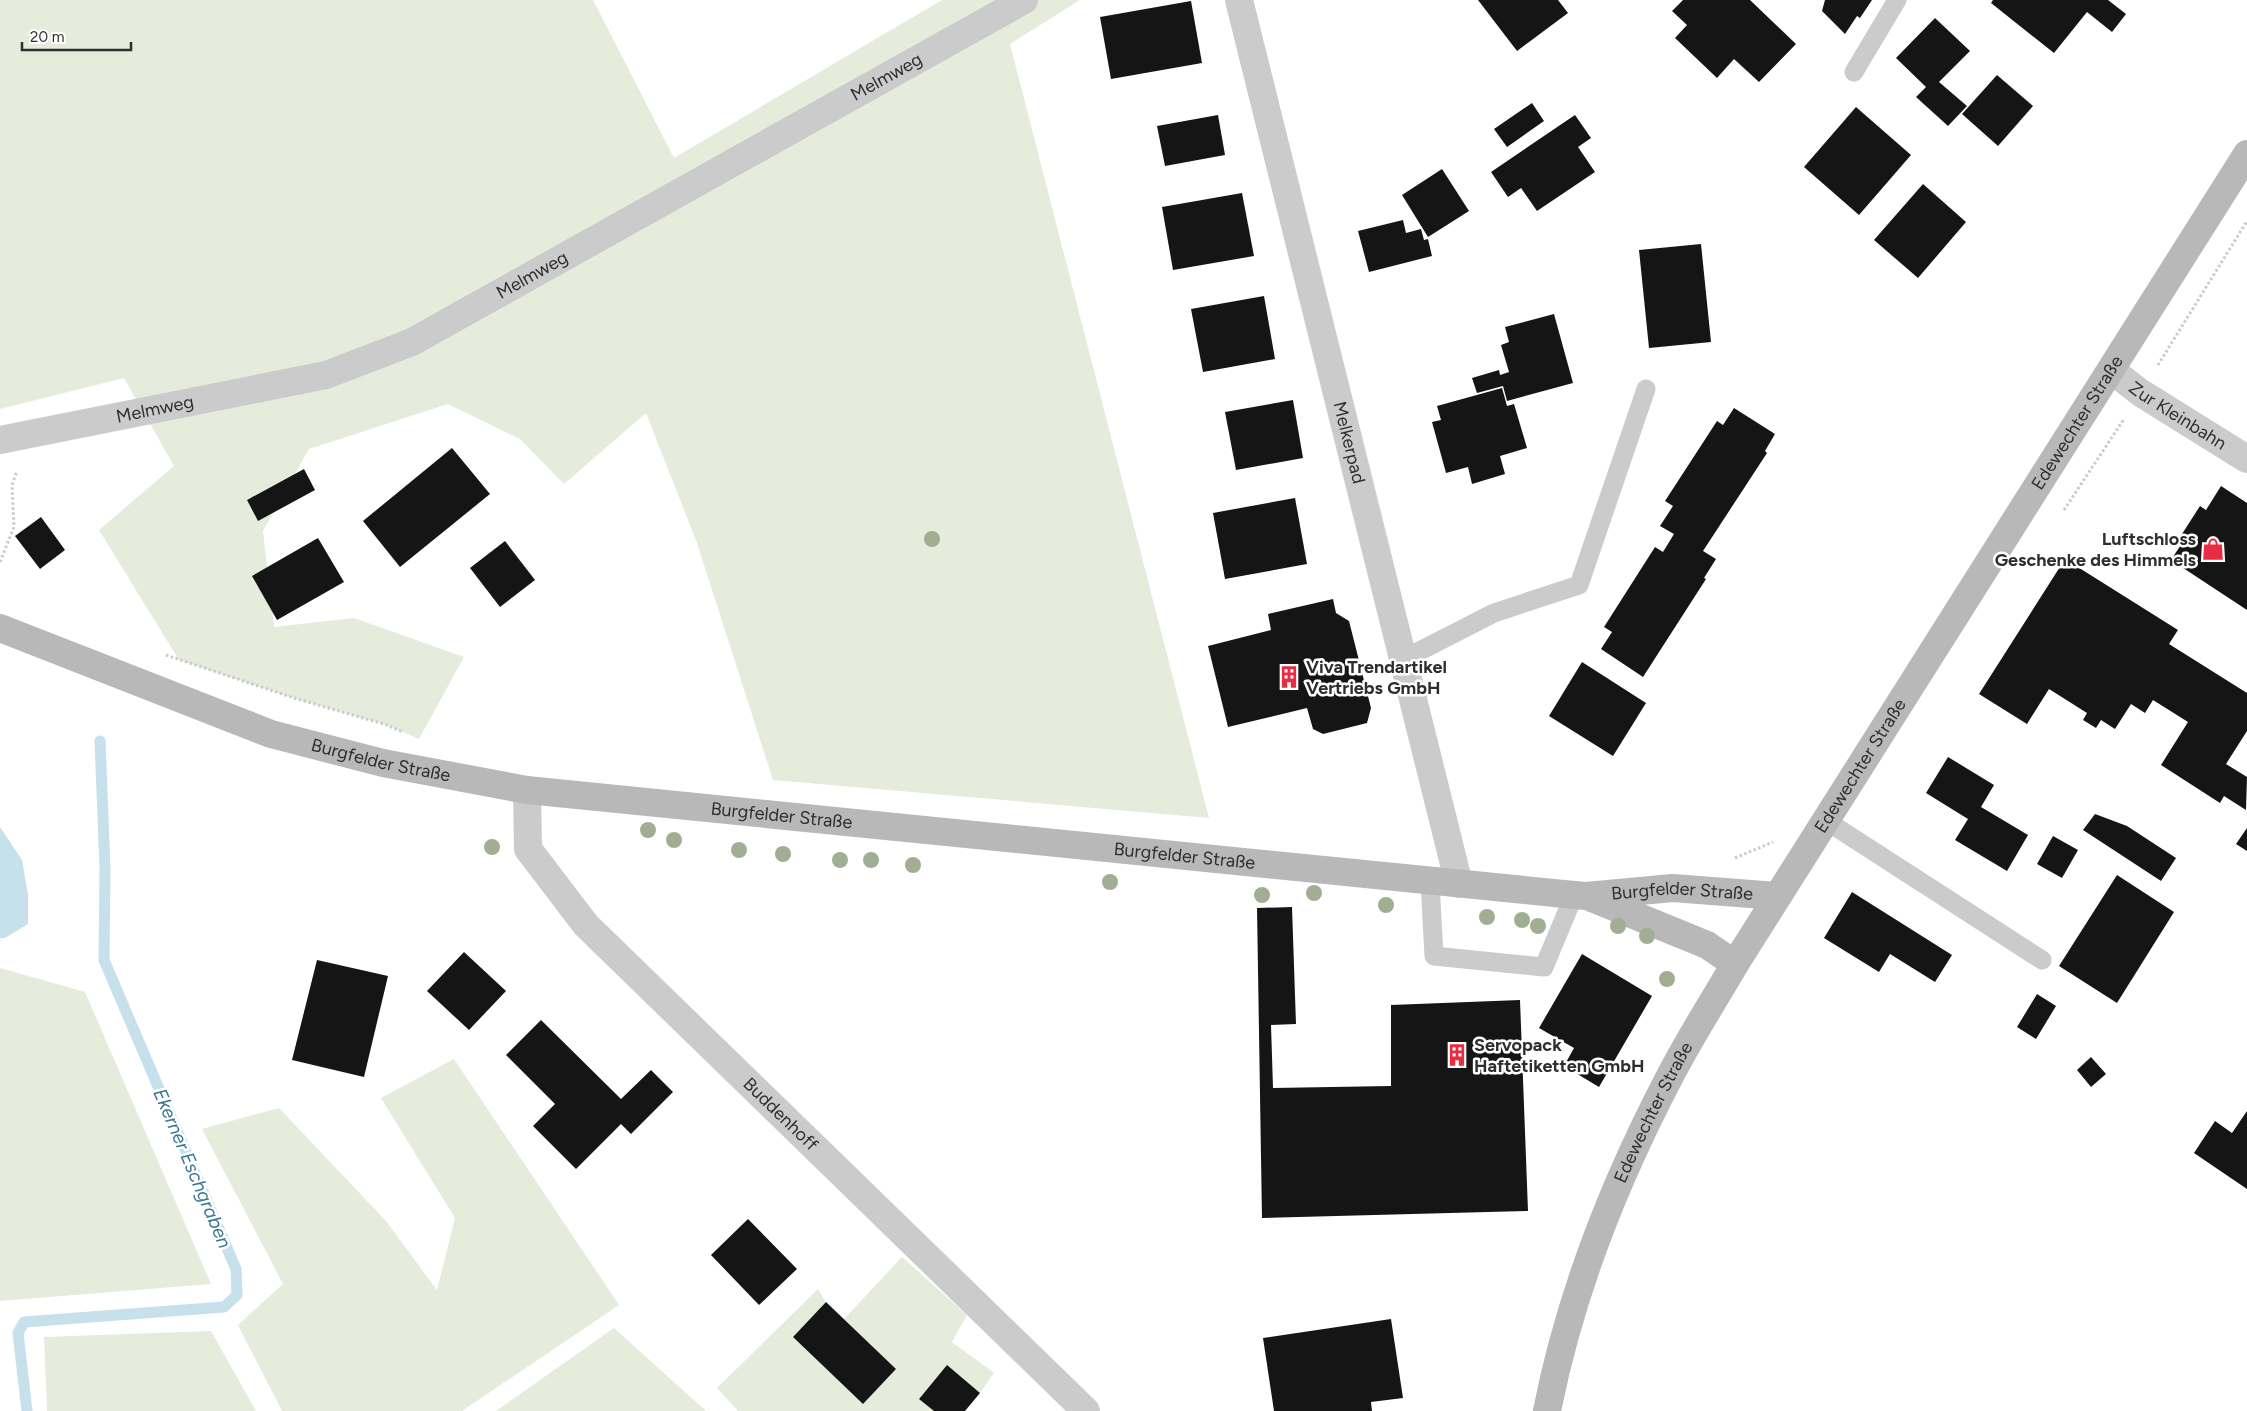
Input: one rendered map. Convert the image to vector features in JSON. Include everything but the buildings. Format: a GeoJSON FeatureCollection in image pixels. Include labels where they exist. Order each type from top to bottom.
{"type":"FeatureCollection","features":[{"type":"Feature","properties":{"kind":"street","name":"Melmweg"},"geometry":{"type":"LineString","coordinates":[[9,438],[326,375],[412,342],[1024,0]]}},
{"type":"Feature","properties":{"kind":"street","name":"Melkerpad"},"geometry":{"type":"LineString","coordinates":[[1239,0],[1459,884]]}},
{"type":"Feature","properties":{"kind":"street","name":"Edewechter Straße"},"geometry":{"type":"LineString","coordinates":[[1547,1411],[1553,1381],[1586,1266],[1621,1175],[1669,1077],[1777,896],[2247,154]]}},
{"type":"Feature","properties":{"kind":"street","name":"Zur Kleinbahn"},"geometry":{"type":"LineString","coordinates":[[2111,370],[2141,393],[2247,459]]}},
{"type":"Feature","properties":{"kind":"street","name":"Burgfelder Straße"},"geometry":{"type":"LineString","coordinates":[[0,628],[271,734],[383,763],[527,790],[1430,882],[1580,895],[1673,888],[1777,896]]}},
{"type":"Feature","properties":{"kind":"street","name":"Buddenhoff"},"geometry":{"type":"LineString","coordinates":[[527,790],[528,849],[586,925],[1086,1411]]}},
{"type":"Feature","properties":{"kind":"street","name":"Burgfelder Straße"},"geometry":{"type":"LineString","coordinates":[[1580,895],[1707,944],[1735,964]]}},
{"type":"Feature","properties":{"kind":"lane"},"geometry":{"type":"LineString","coordinates":[[1854,72],[1897,0]]}},
{"type":"Feature","properties":{"kind":"lane"},"geometry":{"type":"LineString","coordinates":[[1404,659],[1494,613],[1578,585],[1646,389]]}},
{"type":"Feature","properties":{"kind":"lane"},"geometry":{"type":"LineString","coordinates":[[1825,820],[2042,960]]}},
{"type":"Feature","properties":{"kind":"lane"},"geometry":{"type":"LineString","coordinates":[[1430,882],[1434,956],[1544,967],[1580,895]]}},
{"type":"Feature","properties":{"kind":"path"},"geometry":{"type":"LineString","coordinates":[[2063,511],[2141,393],[2247,221]]}},
{"type":"Feature","properties":{"kind":"path"},"geometry":{"type":"LineString","coordinates":[[0,562],[14,527],[12,486],[21,457],[9,438]]}},
{"type":"Feature","properties":{"kind":"path"},"geometry":{"type":"LineString","coordinates":[[161,653],[294,698],[387,725],[411,735]]}},
{"type":"Feature","properties":{"kind":"green space"},"geometry":{"type":"Polygon","coordinates":[[[0,0],[593,0],[674,158],[942,0],[1080,0],[1010,44],[1209,818],[773,780],[697,543],[646,413],[564,484],[520,439],[448,404],[309,449],[263,531],[274,627],[354,618],[464,657],[419,739],[387,725],[294,698],[179,660],[99,530],[174,466],[124,378],[0,409],[0,0]]]}},
{"type":"Feature","properties":{"kind":"green space"},"geometry":{"type":"Polygon","coordinates":[[[0,968],[85,992],[211,1284],[0,1301],[0,968]]]}},
{"type":"Feature","properties":{"kind":"green space"},"geometry":{"type":"Polygon","coordinates":[[[454,1059],[619,1305],[462,1411],[282,1411],[238,1325],[283,1284],[202,1129],[279,1108],[386,1221],[437,1290],[455,1218],[381,1098],[454,1059]]]}},
{"type":"Feature","properties":{"kind":"green space"},"geometry":{"type":"Polygon","coordinates":[[[902,1257],[967,1315],[952,1342],[994,1373],[980,1393],[946,1366],[919,1398],[934,1411],[738,1411],[717,1388],[818,1289],[826,1302],[793,1337],[863,1404],[896,1369],[844,1319],[902,1257]]]}},
{"type":"Feature","properties":{"kind":"green space"},"geometry":{"type":"Polygon","coordinates":[[[614,1328],[706,1411],[496,1411],[614,1328]]]}},
{"type":"Feature","properties":{"kind":"green space"},"geometry":{"type":"Polygon","coordinates":[[[211,1331],[256,1411],[47,1411],[44,1337],[211,1331]]]}},
{"type":"Feature","properties":{"kind":"water"},"geometry":{"type":"Polygon","coordinates":[[[0,827],[22,860],[28,895],[28,924],[5,938],[0,938],[0,827]]]}},
{"type":"Feature","properties":{"kind":"waterway","name":"Ekerner Eschgraben"},"geometry":{"type":"LineString","coordinates":[[27,1411],[18,1333],[24,1322],[224,1307],[237,1295],[236,1269],[104,960],[105,868],[100,741]]}},
{"type":"Feature","properties":{"kind":"place","name":"Luftschloss Geschenke des Himmels"},"geometry":{"type":"Point","coordinates":[2213,549]}},
{"type":"Feature","properties":{"kind":"place","name":"Viva Trendartikel Vertriebs GmbH"},"geometry":{"type":"Point","coordinates":[1289,677]}},
{"type":"Feature","properties":{"kind":"place","name":"Servopack Haftetiketten GmbH"},"geometry":{"type":"Point","coordinates":[1457,1055]}}]}
